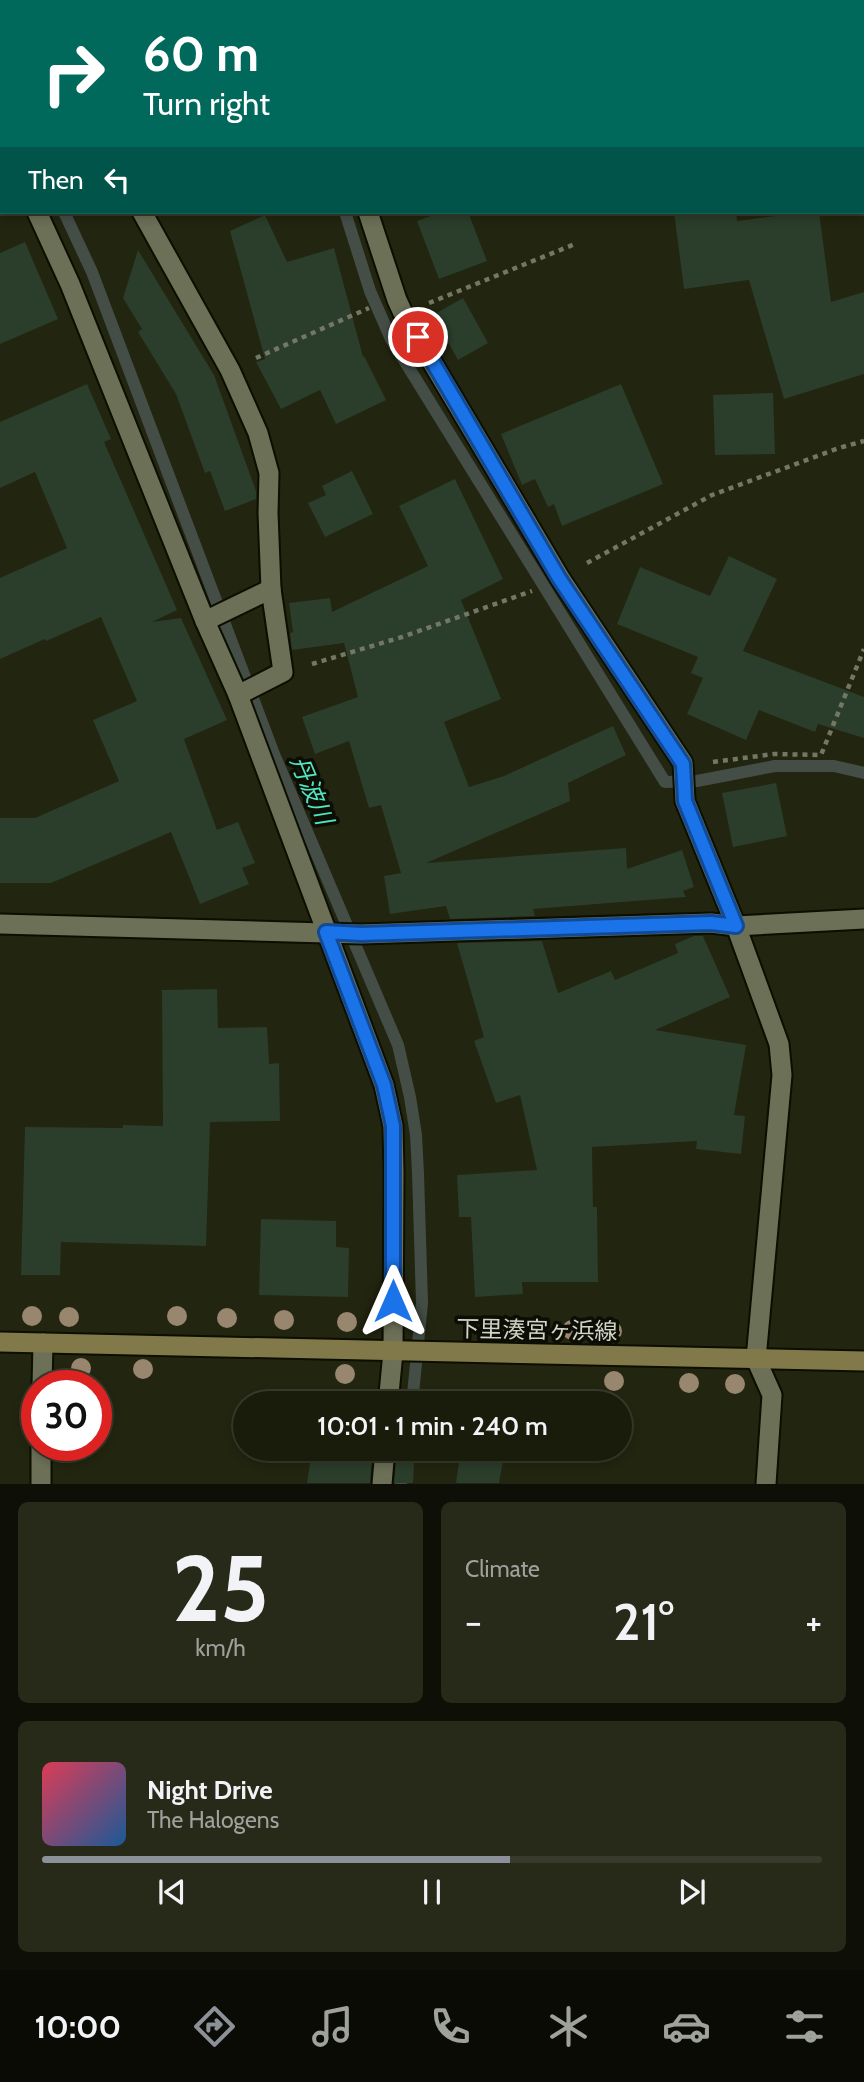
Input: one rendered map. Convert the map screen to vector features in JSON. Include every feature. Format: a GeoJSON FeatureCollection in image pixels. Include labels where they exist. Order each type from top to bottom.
{"type":"FeatureCollection","features":[{"type":"Feature","properties":{"kind":"main road","name":"下里湊宮ヶ浜線"},"geometry":{"type":"LineString","coordinates":[[0,1342],[864,1361]]}},
{"type":"Feature","properties":{"kind":"street"},"geometry":{"type":"LineString","coordinates":[[38,214],[70,284],[205,621],[238,695],[384,1085],[393,1126],[393,1352],[389,1391]]}},
{"type":"Feature","properties":{"kind":"street"},"geometry":{"type":"LineString","coordinates":[[143,214],[230,370],[258,433],[269,473],[271,589],[283,672],[238,695]]}},
{"type":"Feature","properties":{"kind":"street"},"geometry":{"type":"LineString","coordinates":[[369,214],[403,313],[559,578],[683,764],[685,801],[736,926],[779,1044],[782,1075],[756,1359],[772,1395],[766,1483]]}},
{"type":"Feature","properties":{"kind":"street"},"geometry":{"type":"LineString","coordinates":[[205,621],[271,589]]}},
{"type":"Feature","properties":{"kind":"street"},"geometry":{"type":"LineString","coordinates":[[0,923],[361,934],[711,923],[736,926],[864,919]]}},
{"type":"Feature","properties":{"kind":"street"},"geometry":{"type":"LineString","coordinates":[[42,1370],[43,1343]]}},
{"type":"Feature","properties":{"kind":"street"},"geometry":{"type":"LineString","coordinates":[[41,1461],[41,1483]]}},
{"type":"Feature","properties":{"kind":"street"},"geometry":{"type":"LineString","coordinates":[[382,1483],[384,1461]]}},
{"type":"Feature","properties":{"kind":"path"},"geometry":{"type":"LineString","coordinates":[[403,313],[575,244]]}},
{"type":"Feature","properties":{"kind":"path"},"geometry":{"type":"LineString","coordinates":[[230,370],[366,309]]}},
{"type":"Feature","properties":{"kind":"path"},"geometry":{"type":"LineString","coordinates":[[559,578],[712,495],[864,441]]}},
{"type":"Feature","properties":{"kind":"path"},"geometry":{"type":"LineString","coordinates":[[283,672],[402,637],[520,596]]}},
{"type":"Feature","properties":{"kind":"path"},"geometry":{"type":"LineString","coordinates":[[683,764],[721,762],[774,754],[821,755],[864,649]]}},
{"type":"Feature","properties":{"kind":"building"},"geometry":{"type":"Polygon","coordinates":[[[436,214],[469,214],[487,261],[439,279],[417,221],[436,214]]]}},
{"type":"Feature","properties":{"kind":"building"},"geometry":{"type":"Polygon","coordinates":[[[674,214],[736,214],[737,221],[791,214],[819,214],[831,302],[864,292],[864,374],[784,399],[749,280],[684,289],[674,214]]]}},
{"type":"Feature","properties":{"kind":"building"},"geometry":{"type":"Polygon","coordinates":[[[265,215],[287,262],[334,248],[363,357],[386,400],[336,424],[320,390],[281,409],[256,362],[265,359],[230,231],[265,215]]]}},
{"type":"Feature","properties":{"kind":"building"},"geometry":{"type":"Polygon","coordinates":[[[25,242],[58,319],[0,344],[0,253],[25,242]]]}},
{"type":"Feature","properties":{"kind":"building"},"geometry":{"type":"Polygon","coordinates":[[[138,250],[214,375],[256,491],[256,499],[225,511],[210,471],[205,473],[176,394],[138,332],[142,329],[123,298],[138,250]]]}},
{"type":"Feature","properties":{"kind":"building"},"geometry":{"type":"Polygon","coordinates":[[[463,298],[488,343],[458,360],[433,315],[463,298]]]}},
{"type":"Feature","properties":{"kind":"building"},"geometry":{"type":"Polygon","coordinates":[[[87,384],[111,439],[104,442],[177,610],[152,622],[181,618],[227,720],[184,739],[217,830],[238,822],[255,863],[242,868],[249,884],[200,904],[171,832],[51,883],[0,883],[0,818],[35,818],[119,781],[93,720],[137,701],[101,617],[0,659],[0,578],[67,548],[35,472],[0,488],[0,422],[87,384]]]}},
{"type":"Feature","properties":{"kind":"building"},"geometry":{"type":"Polygon","coordinates":[[[621,384],[663,484],[562,526],[554,504],[548,507],[535,479],[522,485],[501,434],[621,384]]]}},
{"type":"Feature","properties":{"kind":"building"},"geometry":{"type":"Polygon","coordinates":[[[773,393],[775,454],[715,455],[713,395],[773,393]]]}},
{"type":"Feature","properties":{"kind":"building"},"geometry":{"type":"Polygon","coordinates":[[[352,471],[373,514],[325,537],[308,503],[326,495],[322,486],[352,471]]]}},
{"type":"Feature","properties":{"kind":"building"},"geometry":{"type":"Polygon","coordinates":[[[455,479],[503,579],[461,600],[501,699],[444,722],[469,787],[504,776],[613,726],[626,755],[568,783],[570,801],[426,863],[626,848],[627,869],[682,850],[694,887],[683,891],[686,897],[533,909],[535,916],[450,919],[446,906],[390,914],[384,876],[401,873],[381,805],[369,808],[349,741],[315,754],[302,717],[358,697],[344,643],[292,650],[290,633],[293,632],[289,603],[330,598],[332,612],[428,566],[399,506],[455,479]]]}},
{"type":"Feature","properties":{"kind":"building"},"geometry":{"type":"Polygon","coordinates":[[[729,556],[777,579],[743,651],[864,697],[864,738],[818,724],[815,732],[759,710],[746,740],[687,714],[703,678],[691,673],[698,657],[617,624],[640,567],[710,596],[729,556]]]}},
{"type":"Feature","properties":{"kind":"building"},"geometry":{"type":"Polygon","coordinates":[[[776,783],[787,836],[733,847],[722,793],[776,783]]]}},
{"type":"Feature","properties":{"kind":"building"},"geometry":{"type":"Polygon","coordinates":[[[694,936],[703,936],[730,997],[655,1030],[746,1045],[734,1115],[745,1116],[741,1154],[696,1149],[697,1141],[592,1147],[593,1207],[597,1207],[598,1282],[522,1282],[523,1294],[475,1297],[471,1217],[459,1217],[457,1175],[537,1170],[520,1095],[496,1103],[474,1041],[484,1037],[457,943],[542,941],[558,993],[611,971],[615,980],[678,953],[675,944],[694,936]]]}},
{"type":"Feature","properties":{"kind":"building"},"geometry":{"type":"Polygon","coordinates":[[[217,989],[218,1028],[267,1027],[269,1064],[279,1063],[280,1121],[210,1122],[206,1246],[61,1242],[60,1275],[21,1275],[25,1127],[163,1126],[162,990],[217,989]]]}},
{"type":"Feature","properties":{"kind":"building"},"geometry":{"type":"Polygon","coordinates":[[[261,1219],[336,1221],[336,1247],[349,1248],[348,1297],[259,1295],[261,1219]]]}},
{"type":"Feature","properties":{"kind":"building"},"geometry":{"type":"Polygon","coordinates":[[[310,1461],[372,1461],[370,1483],[307,1483],[310,1461]]]}},
{"type":"Feature","properties":{"kind":"building"},"geometry":{"type":"Polygon","coordinates":[[[396,1461],[414,1463],[413,1483],[394,1483],[396,1461]]]}},
{"type":"Feature","properties":{"kind":"building"},"geometry":{"type":"Polygon","coordinates":[[[459,1461],[503,1461],[499,1483],[456,1483],[459,1461]]]}},
{"type":"Feature","properties":{"kind":"waterway","name":"丹波川"},"geometry":{"type":"LineString","coordinates":[[65,214],[92,272],[274,754],[398,1045],[416,1135],[418,1173],[422,1303],[413,1391]]}},
{"type":"Feature","properties":{"kind":"waterway"},"geometry":{"type":"LineString","coordinates":[[346,214],[370,291],[391,339],[665,782],[697,781],[775,766],[834,766],[864,773]]}},
{"type":"Feature","properties":{"kind":"waterway","name":"丹波川"},"geometry":{"type":"LineString","coordinates":[[401,1484],[404,1461]]}},
{"type":"Feature","properties":{"kind":"route"},"geometry":{"type":"LineString","coordinates":[[393,1301],[393,1126],[384,1085],[326,932],[361,934],[711,923],[736,926],[685,801],[683,764],[559,578],[418,337]]}}]}
